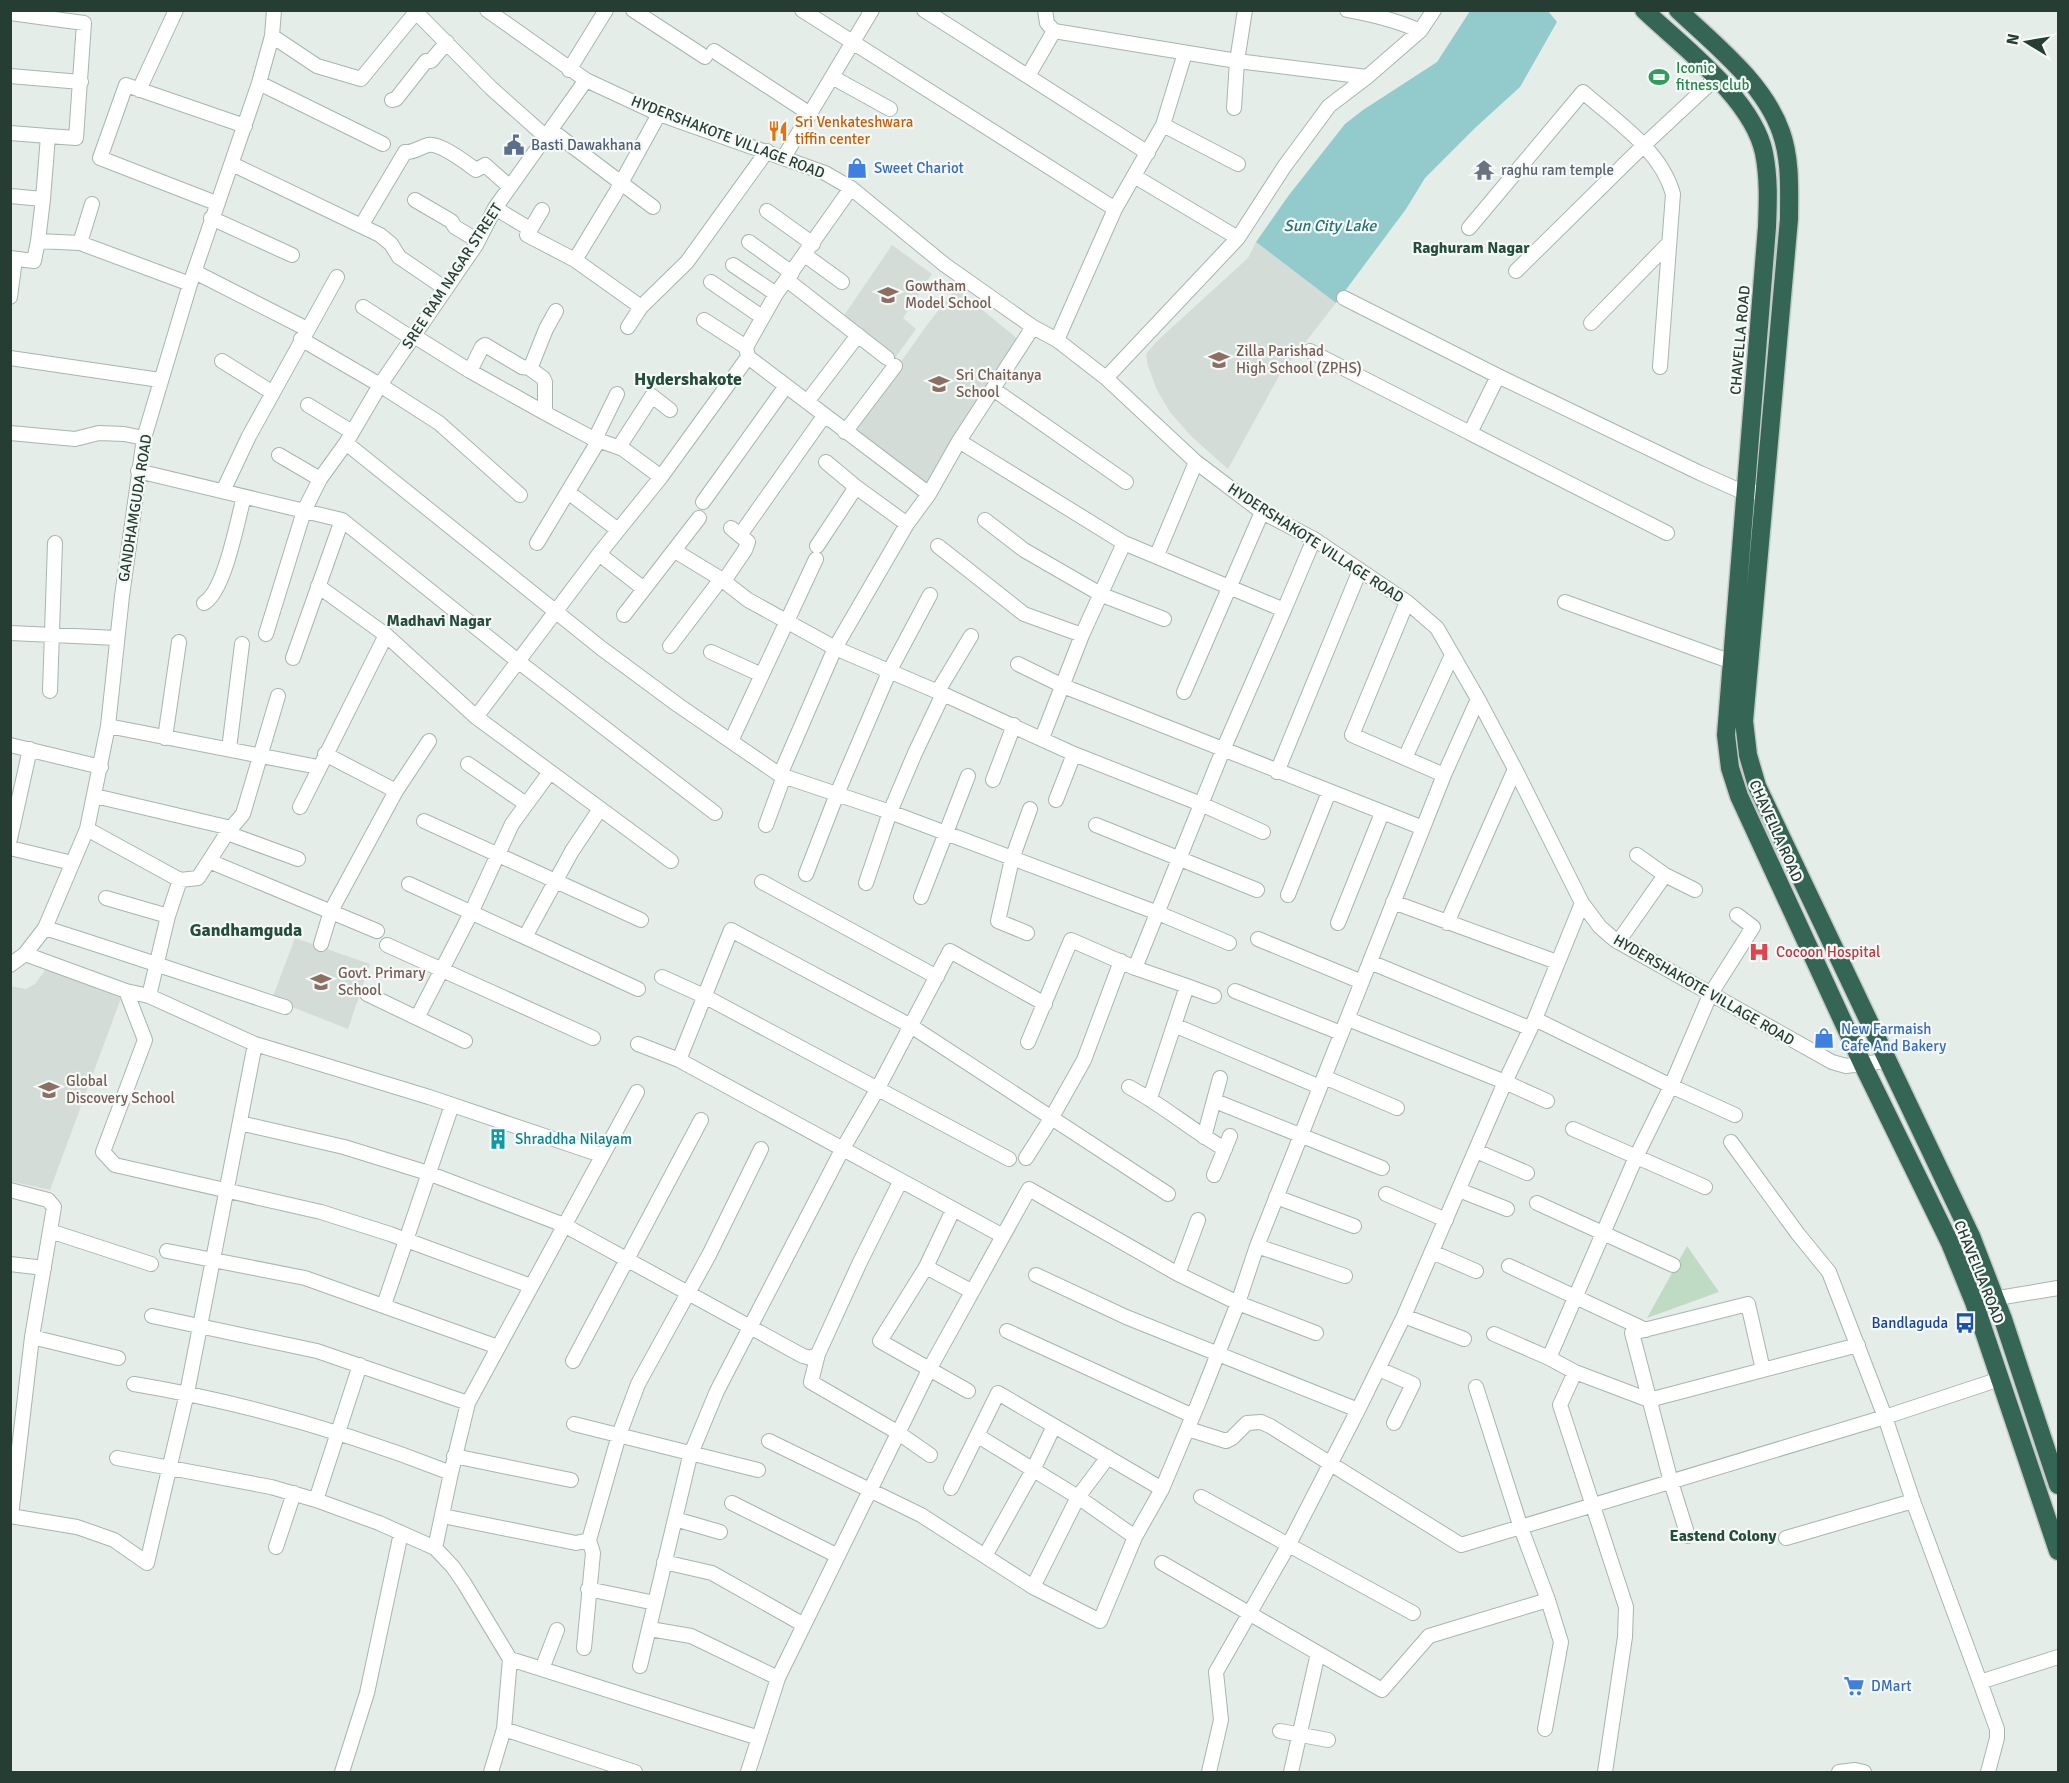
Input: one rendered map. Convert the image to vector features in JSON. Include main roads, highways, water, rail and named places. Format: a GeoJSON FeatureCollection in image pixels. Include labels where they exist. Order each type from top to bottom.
{"type":"FeatureCollection","features":[{"type":"Feature","properties":{"kind":"highway","name":"CHAVELLA ROAD"},"geometry":{"type":"LineString","coordinates":[[1644,10],[1716,78],[1746,112],[1757,131],[1764,152],[1768,184],[1767,227],[1726,735],[1730,768],[1739,796],[1863,1065],[1950,1243],[1974,1302],[2058,1551]]}},
{"type":"Feature","properties":{"kind":"highway","name":"CHAVELLA ROAD"},"geometry":{"type":"LineString","coordinates":[[1678,10],[1737,66],[1768,104],[1781,132],[1788,161],[1790,219],[1744,722],[1748,755],[1757,786],[1971,1236],[2019,1363],[2058,1485]]}},
{"type":"Feature","properties":{"kind":"water","name":"Sun City Lake"},"geometry":{"type":"Polygon","coordinates":[[[1470,11],[1548,11],[1557,22],[1520,87],[1425,178],[1406,209],[1336,303],[1256,242],[1289,195],[1345,124],[1437,62],[1470,11]]]}},
{"type":"Feature","properties":{"kind":"place","name":"Iconic fitness club"},"geometry":{"type":"Point","coordinates":[1659,77]}},
{"type":"Feature","properties":{"kind":"place","name":"Sri Venkateshwara tiffin center"},"geometry":{"type":"Point","coordinates":[778,131]}},
{"type":"Feature","properties":{"kind":"place","name":"Basti Dawakhana"},"geometry":{"type":"Point","coordinates":[514,145]}},
{"type":"Feature","properties":{"kind":"place","name":"Sweet Chariot"},"geometry":{"type":"Point","coordinates":[857,168]}},
{"type":"Feature","properties":{"kind":"place","name":"raghu ram temple"},"geometry":{"type":"Point","coordinates":[1484,170]}},
{"type":"Feature","properties":{"kind":"place","name":"Gowtham Model School"},"geometry":{"type":"Point","coordinates":[888,295]}},
{"type":"Feature","properties":{"kind":"place","name":"Zilla Parishad High School (ZPHS)"},"geometry":{"type":"Point","coordinates":[1219,360]}},
{"type":"Feature","properties":{"kind":"place","name":"Sri Chaitanya School"},"geometry":{"type":"Point","coordinates":[939,384]}},
{"type":"Feature","properties":{"kind":"place","name":"Cocoon Hospital"},"geometry":{"type":"Point","coordinates":[1759,952]}},
{"type":"Feature","properties":{"kind":"place","name":"Govt. Primary School"},"geometry":{"type":"Point","coordinates":[321,982]}},
{"type":"Feature","properties":{"kind":"place","name":"New Farmaish Cafe And Bakery"},"geometry":{"type":"Point","coordinates":[1824,1038]}},
{"type":"Feature","properties":{"kind":"place","name":"Global Discovery School"},"geometry":{"type":"Point","coordinates":[49,1090]}},
{"type":"Feature","properties":{"kind":"place","name":"Shraddha Nilayam"},"geometry":{"type":"Point","coordinates":[498,1139]}},
{"type":"Feature","properties":{"kind":"place","name":"Bandlaguda"},"geometry":{"type":"Point","coordinates":[1965,1323]}},
{"type":"Feature","properties":{"kind":"place","name":"DMart"},"geometry":{"type":"Point","coordinates":[1854,1686]}},
{"type":"Feature","properties":{"kind":"district","name":"Raghuram Nagar"},"geometry":{"type":"Point","coordinates":[1471,247]}},
{"type":"Feature","properties":{"kind":"district","name":"Hydershakote"},"geometry":{"type":"Point","coordinates":[688,379]}},
{"type":"Feature","properties":{"kind":"district","name":"Madhavi Nagar"},"geometry":{"type":"Point","coordinates":[439,620]}},
{"type":"Feature","properties":{"kind":"district","name":"Gandhamguda"},"geometry":{"type":"Point","coordinates":[246,930]}},
{"type":"Feature","properties":{"kind":"district","name":"Eastend Colony"},"geometry":{"type":"Point","coordinates":[1723,1535]}}]}
